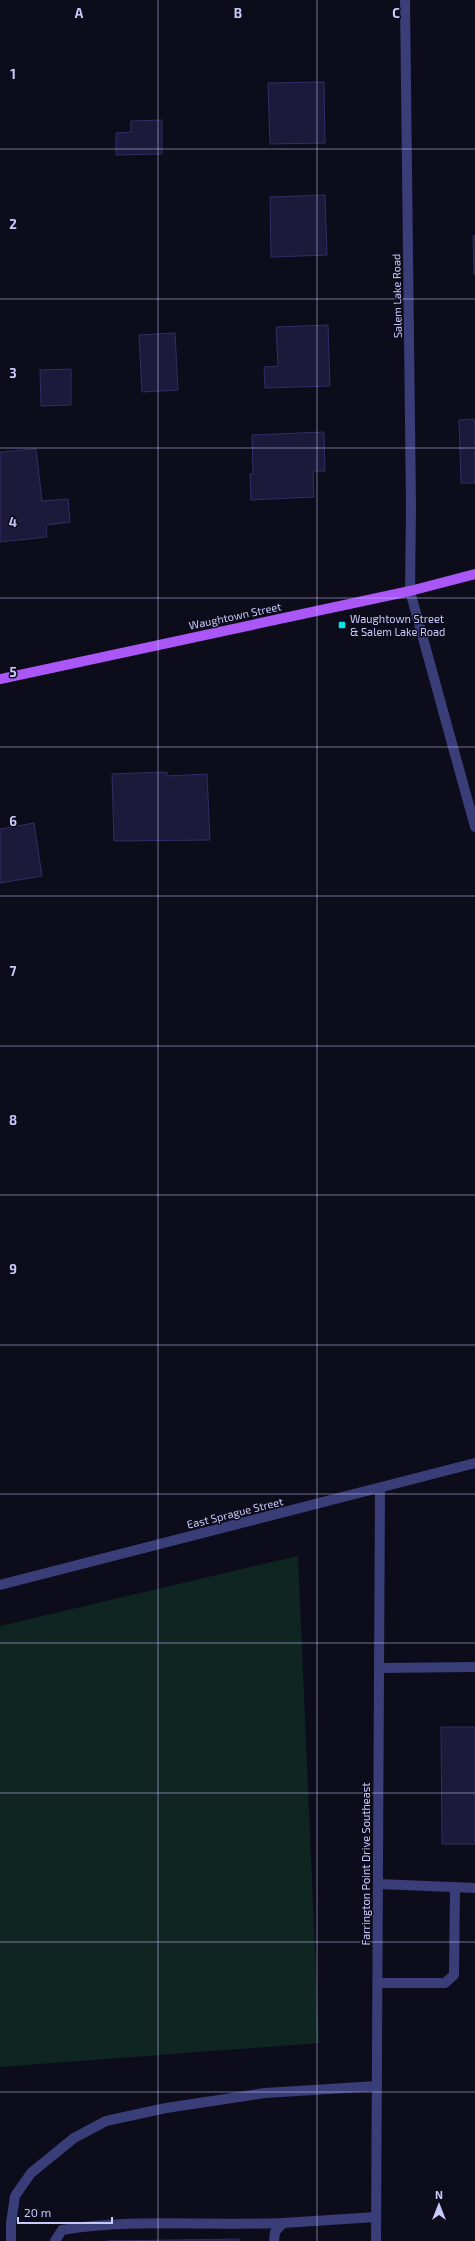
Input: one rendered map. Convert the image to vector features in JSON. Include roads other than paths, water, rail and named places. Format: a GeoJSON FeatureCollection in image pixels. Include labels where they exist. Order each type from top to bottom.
{"type":"FeatureCollection","features":[{"type":"Feature","properties":{"kind":"main road","name":"Waughtown Street"},"geometry":{"type":"LineString","coordinates":[[0,679],[410,591],[475,574]]}},
{"type":"Feature","properties":{"kind":"street","name":"Salem Lake Road"},"geometry":{"type":"LineString","coordinates":[[405,0],[411,507],[410,591],[475,827]]}},
{"type":"Feature","properties":{"kind":"street","name":"East Sprague Street"},"geometry":{"type":"LineString","coordinates":[[0,1584],[475,1463]]}},
{"type":"Feature","properties":{"kind":"street","name":"Farrington Point Drive Southeast"},"geometry":{"type":"LineString","coordinates":[[376,2241],[380,1488]]}},
{"type":"Feature","properties":{"kind":"street"},"geometry":{"type":"LineString","coordinates":[[379,1668],[475,1667]]}},
{"type":"Feature","properties":{"kind":"street"},"geometry":{"type":"LineString","coordinates":[[378,1884],[475,1888]]}},
{"type":"Feature","properties":{"kind":"street"},"geometry":{"type":"LineString","coordinates":[[378,1983],[444,1983],[454,1975],[455,1887]]}},
{"type":"Feature","properties":{"kind":"street"},"geometry":{"type":"LineString","coordinates":[[11,2241],[11,2223],[15,2196],[31,2172],[74,2138],[106,2121],[166,2108],[265,2093],[377,2086]]}},
{"type":"Feature","properties":{"kind":"street"},"geometry":{"type":"LineString","coordinates":[[55,2241],[62,2230],[81,2227],[130,2224],[235,2225],[376,2217]]}},
{"type":"Feature","properties":{"kind":"street"},"geometry":{"type":"LineString","coordinates":[[274,2241],[275,2232],[283,2223]]}},
{"type":"Feature","properties":{"kind":"place","name":"Waughtown Street & Salem Lake Road"},"geometry":{"type":"Point","coordinates":[342,625]}}]}
